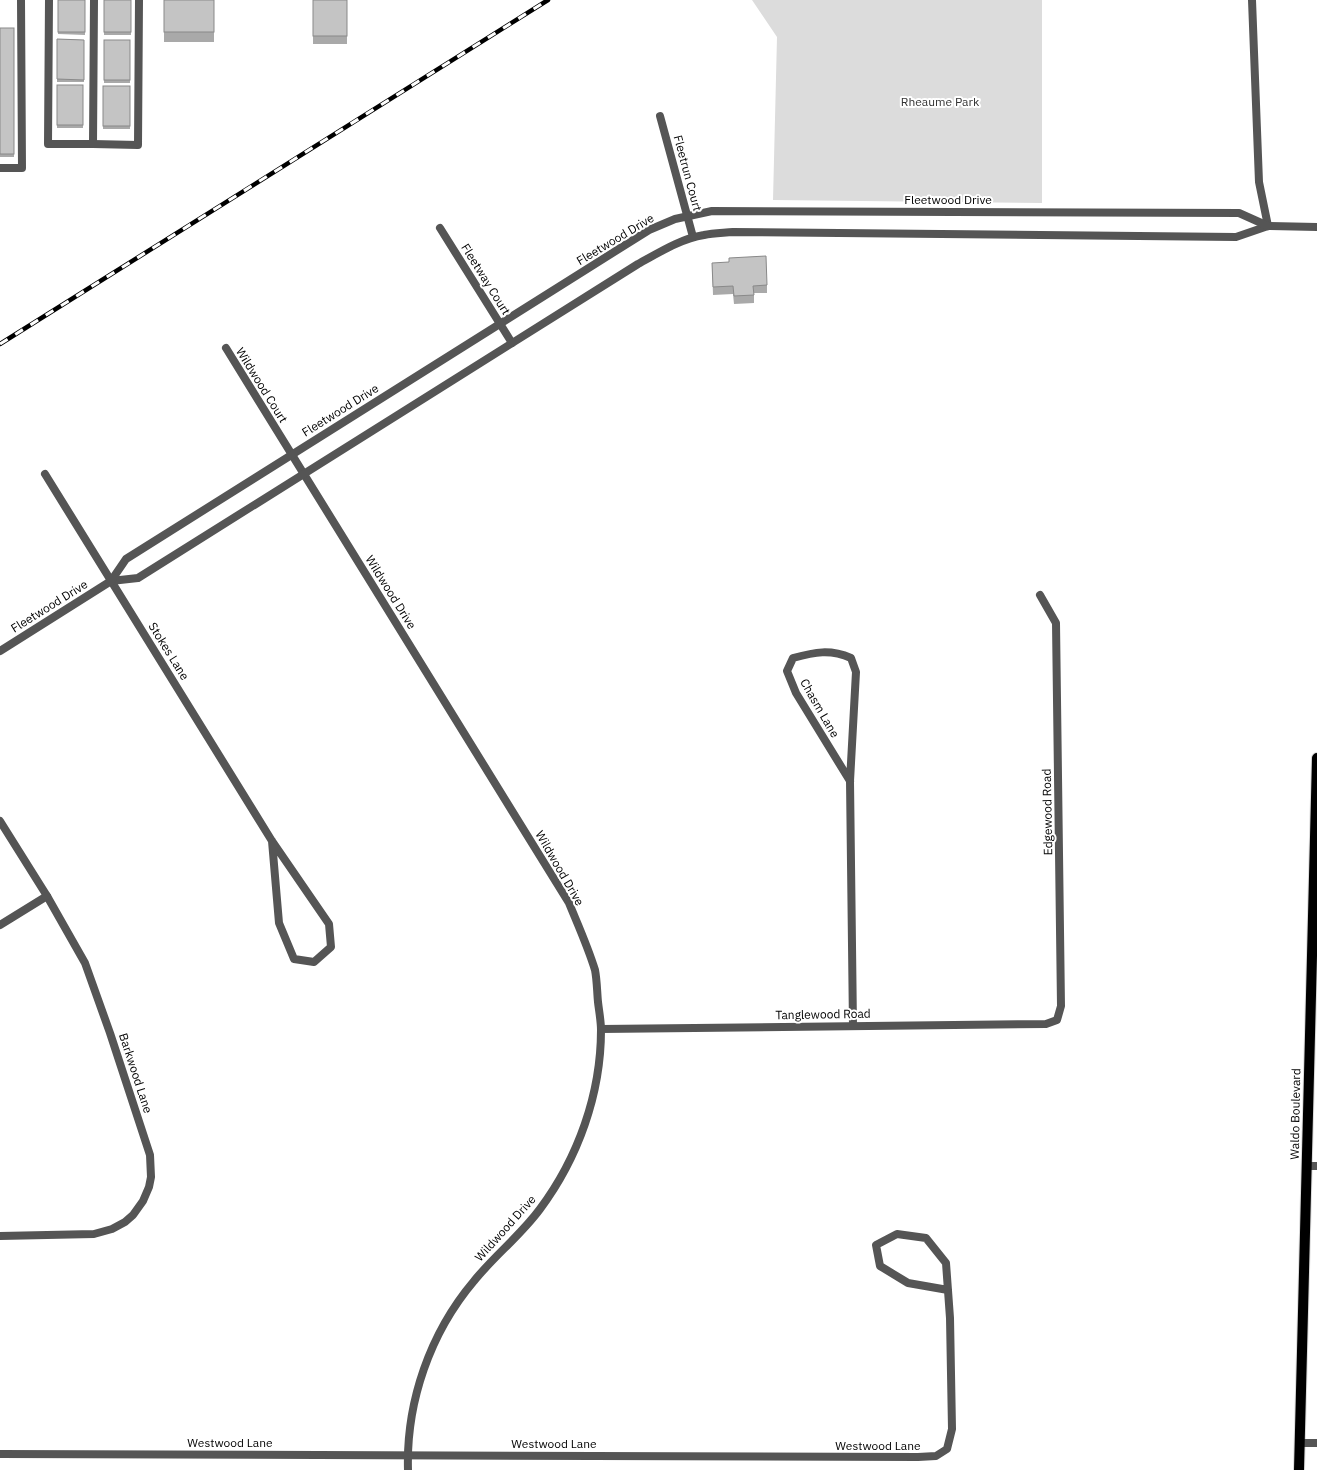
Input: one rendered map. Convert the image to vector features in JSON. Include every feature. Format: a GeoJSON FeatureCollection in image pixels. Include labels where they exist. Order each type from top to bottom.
{"type":"FeatureCollection","features":[{"type":"Feature","properties":{"kind":"main road","name":"Waldo Boulevard"},"geometry":{"type":"LineString","coordinates":[[1299,1470],[1312,1166],[1317,758]]}},
{"type":"Feature","properties":{"kind":"street"},"geometry":{"type":"LineString","coordinates":[[0,168],[22,168],[21,0]]}},
{"type":"Feature","properties":{"kind":"street"},"geometry":{"type":"LineString","coordinates":[[49,0],[48,144],[138,145],[139,0]]}},
{"type":"Feature","properties":{"kind":"street"},"geometry":{"type":"LineString","coordinates":[[93,144],[94,0]]}},
{"type":"Feature","properties":{"kind":"street"},"geometry":{"type":"LineString","coordinates":[[1252,0],[1259,182],[1268,226]]}},
{"type":"Feature","properties":{"kind":"street","name":"Fleetrun Court"},"geometry":{"type":"LineString","coordinates":[[660,116],[686,216],[693,237]]}},
{"type":"Feature","properties":{"kind":"street","name":"Fleetwood Drive"},"geometry":{"type":"LineString","coordinates":[[0,651],[111,581],[126,559],[649,230],[675,219],[712,211],[765,210],[1239,213],[1268,226]]}},
{"type":"Feature","properties":{"kind":"street","name":"Fleetwood Drive"},"geometry":{"type":"LineString","coordinates":[[111,581],[138,578],[638,264],[672,245],[693,237],[706,234],[733,232],[1236,237],[1268,226],[1317,227]]}},
{"type":"Feature","properties":{"kind":"street","name":"Fleetway Court"},"geometry":{"type":"LineString","coordinates":[[440,228],[512,343]]}},
{"type":"Feature","properties":{"kind":"street","name":"Wildwood Court"},"geometry":{"type":"LineString","coordinates":[[226,348],[292,454]]}},
{"type":"Feature","properties":{"kind":"street","name":"Wildwood Drive"},"geometry":{"type":"LineString","coordinates":[[292,454],[569,902],[595,971],[601,1029],[600,1051],[592,1104],[574,1154],[561,1179],[540,1210],[474,1280],[457,1302],[444,1323],[432,1346],[413,1408],[410,1429],[408,1470]]}},
{"type":"Feature","properties":{"kind":"street","name":"Stokes Lane"},"geometry":{"type":"LineString","coordinates":[[45,474],[272,841],[329,924],[331,947],[314,962],[294,959],[279,923],[272,841]]}},
{"type":"Feature","properties":{"kind":"street","name":"Edgewood Road"},"geometry":{"type":"LineString","coordinates":[[1040,595],[1056,623],[1061,1006],[1057,1020],[1046,1024]]}},
{"type":"Feature","properties":{"kind":"street","name":"Chasm Lane"},"geometry":{"type":"LineString","coordinates":[[850,781],[796,694],[787,671],[793,658],[812,653],[838,652],[851,658],[856,672],[850,781],[853,1026]]}},
{"type":"Feature","properties":{"kind":"street","name":"Barkwood Lane"},"geometry":{"type":"LineString","coordinates":[[0,821],[47,896],[85,962],[150,1155],[151,1178],[143,1201],[133,1215],[126,1222],[112,1229],[94,1234],[0,1236]]}},
{"type":"Feature","properties":{"kind":"street"},"geometry":{"type":"LineString","coordinates":[[0,925],[47,896]]}},
{"type":"Feature","properties":{"kind":"street","name":"Tanglewood Road"},"geometry":{"type":"LineString","coordinates":[[601,1029],[1046,1024]]}},
{"type":"Feature","properties":{"kind":"street","name":"Westwood Lane"},"geometry":{"type":"LineString","coordinates":[[0,1454],[936,1456],[947,1450],[952,1429],[950,1318],[948,1290],[946,1263],[926,1238],[897,1234],[876,1245],[880,1266],[908,1284],[948,1290]]}},
{"type":"Feature","properties":{"kind":"street"},"geometry":{"type":"LineString","coordinates":[[1300,1443],[1317,1443]]}},
{"type":"Feature","properties":{"kind":"green space","name":"Rheaume Park"},"geometry":{"type":"Polygon","coordinates":[[[752,0],[1042,0],[1042,203],[773,200],[777,37],[752,0]]]}},
{"type":"Feature","properties":{"kind":"building"},"geometry":{"type":"Polygon","coordinates":[[[58,0],[85,0],[85,32],[58,32],[58,0]]]}},
{"type":"Feature","properties":{"kind":"building"},"geometry":{"type":"Polygon","coordinates":[[[104,0],[131,0],[131,32],[104,32],[104,0]]]}},
{"type":"Feature","properties":{"kind":"building"},"geometry":{"type":"Polygon","coordinates":[[[164,0],[214,0],[214,32],[164,32],[164,0]]]}},
{"type":"Feature","properties":{"kind":"building"},"geometry":{"type":"Polygon","coordinates":[[[313,0],[347,0],[347,36],[313,36],[313,0]]]}},
{"type":"Feature","properties":{"kind":"building"},"geometry":{"type":"Polygon","coordinates":[[[0,28],[14,28],[14,154],[0,154],[0,28]]]}},
{"type":"Feature","properties":{"kind":"building"},"geometry":{"type":"Polygon","coordinates":[[[57,39],[84,40],[84,80],[57,79],[57,39]]]}},
{"type":"Feature","properties":{"kind":"building"},"geometry":{"type":"Polygon","coordinates":[[[104,40],[130,40],[130,80],[104,80],[104,40]]]}},
{"type":"Feature","properties":{"kind":"building"},"geometry":{"type":"Polygon","coordinates":[[[57,85],[83,85],[83,125],[57,125],[57,85]]]}},
{"type":"Feature","properties":{"kind":"building"},"geometry":{"type":"Polygon","coordinates":[[[103,86],[130,86],[130,126],[103,126],[103,86]]]}},
{"type":"Feature","properties":{"kind":"building"},"geometry":{"type":"Polygon","coordinates":[[[766,256],[767,285],[753,286],[754,295],[734,296],[733,286],[713,287],[712,263],[729,262],[729,258],[766,256]]]}},
{"type":"Feature","properties":{"kind":"railway"},"geometry":{"type":"LineString","coordinates":[[0,344],[548,0]]}}]}
